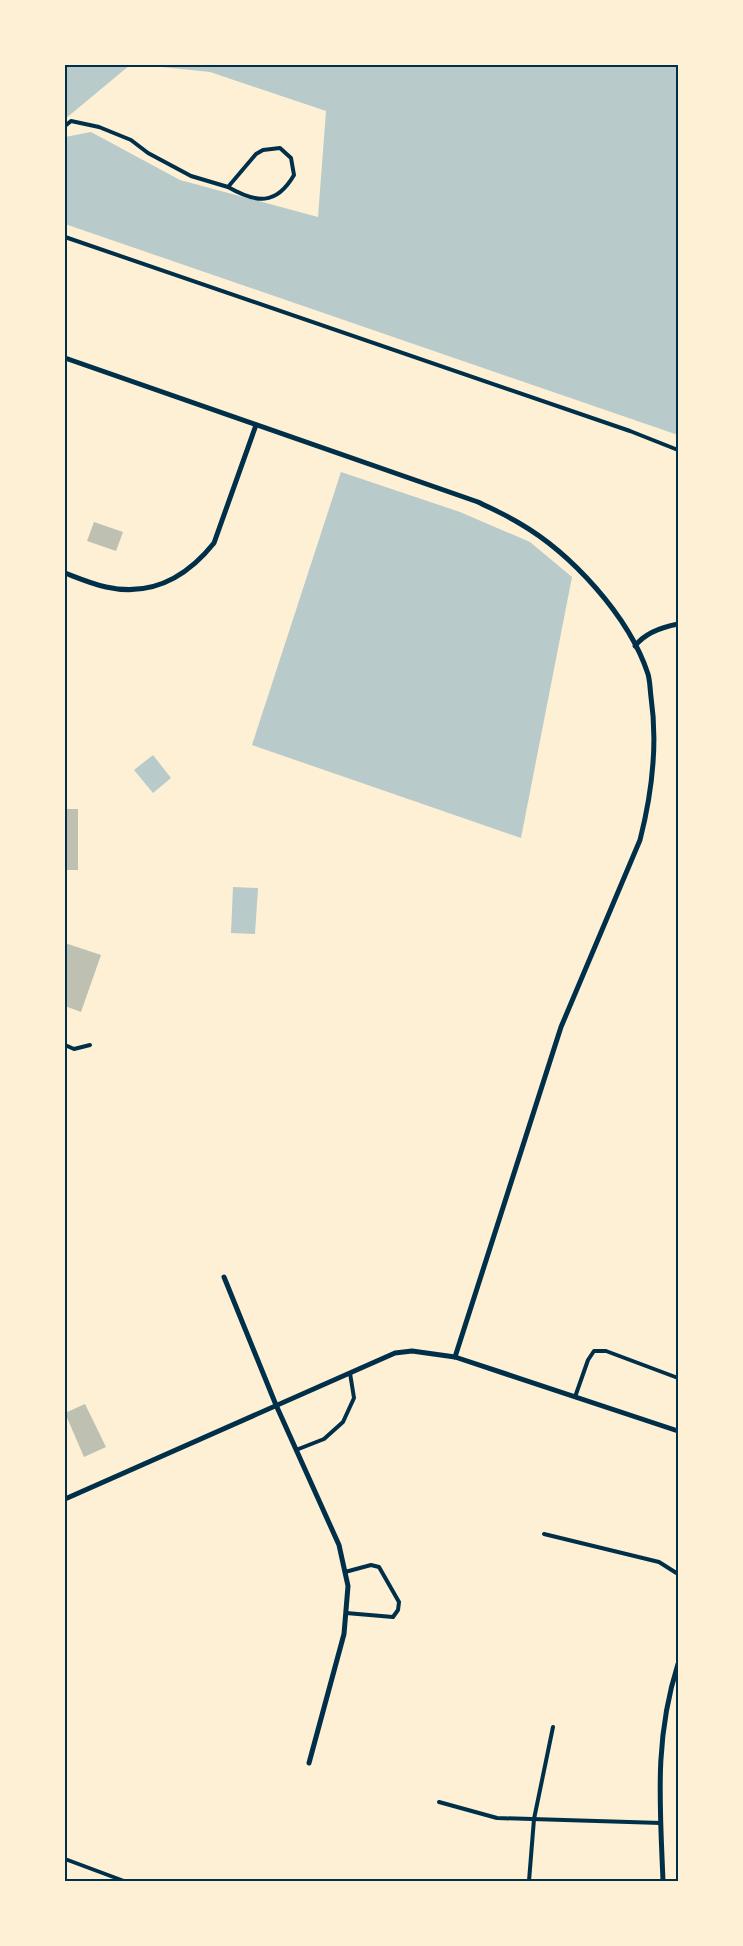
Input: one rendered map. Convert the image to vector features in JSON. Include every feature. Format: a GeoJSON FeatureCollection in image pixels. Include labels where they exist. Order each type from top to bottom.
{"type":"FeatureCollection","features":[{"type":"Feature","properties":{"kind":"street"},"geometry":{"type":"LineString","coordinates":[[65,358],[478,502],[519,523],[554,547],[586,576],[613,609],[635,646],[648,675],[655,719],[655,759],[640,840],[561,1027],[455,1357]]}},
{"type":"Feature","properties":{"kind":"street"},"geometry":{"type":"LineString","coordinates":[[65,573],[105,587],[126,590],[154,587],[185,573],[201,559],[214,543],[256,425]]}},
{"type":"Feature","properties":{"kind":"street"},"geometry":{"type":"LineString","coordinates":[[635,646],[642,638],[667,626],[678,624]]}},
{"type":"Feature","properties":{"kind":"street"},"geometry":{"type":"LineString","coordinates":[[224,1277],[276,1405],[339,1545],[348,1586],[344,1634],[309,1763]]}},
{"type":"Feature","properties":{"kind":"street"},"geometry":{"type":"LineString","coordinates":[[65,1499],[395,1353],[412,1351],[455,1357],[678,1431]]}},
{"type":"Feature","properties":{"kind":"street"},"geometry":{"type":"LineString","coordinates":[[663,1881],[659,1790],[660,1746],[670,1688],[678,1664]]}},
{"type":"Feature","properties":{"kind":"lane"},"geometry":{"type":"LineString","coordinates":[[65,126],[70,121],[98,127],[131,140],[148,154],[190,176],[228,187],[244,196],[266,199],[286,188],[294,175],[291,158],[280,148],[263,150],[256,154],[228,187]]}},
{"type":"Feature","properties":{"kind":"lane"},"geometry":{"type":"LineString","coordinates":[[65,237],[630,431],[678,450]]}},
{"type":"Feature","properties":{"kind":"lane"},"geometry":{"type":"LineString","coordinates":[[65,1046],[74,1049],[90,1044]]}},
{"type":"Feature","properties":{"kind":"lane"},"geometry":{"type":"LineString","coordinates":[[575,1397],[588,1360],[594,1351],[606,1351],[678,1378]]}},
{"type":"Feature","properties":{"kind":"lane"},"geometry":{"type":"LineString","coordinates":[[296,1450],[324,1439],[343,1422],[354,1398],[350,1373]]}},
{"type":"Feature","properties":{"kind":"lane"},"geometry":{"type":"LineString","coordinates":[[544,1534],[659,1562],[678,1574]]}},
{"type":"Feature","properties":{"kind":"lane"},"geometry":{"type":"LineString","coordinates":[[345,1572],[371,1565],[379,1567],[399,1602],[398,1610],[393,1617],[346,1613]]}},
{"type":"Feature","properties":{"kind":"lane"},"geometry":{"type":"LineString","coordinates":[[528,1881],[534,1819],[553,1726]]}},
{"type":"Feature","properties":{"kind":"lane"},"geometry":{"type":"LineString","coordinates":[[439,1802],[497,1818],[661,1823]]}},
{"type":"Feature","properties":{"kind":"lane"},"geometry":{"type":"LineString","coordinates":[[65,1859],[124,1881]]}},
{"type":"Feature","properties":{"kind":"shaded area"},"geometry":{"type":"Polygon","coordinates":[[[65,65],[130,65],[65,119],[65,65]]]}},
{"type":"Feature","properties":{"kind":"shaded area"},"geometry":{"type":"Polygon","coordinates":[[[143,65],[678,65],[678,435],[65,224],[65,137],[91,132],[180,180],[318,217],[326,111],[210,72],[143,65]]]}},
{"type":"Feature","properties":{"kind":"shaded area"},"geometry":{"type":"Polygon","coordinates":[[[341,472],[460,512],[530,542],[572,577],[521,838],[252,745],[341,472]]]}},
{"type":"Feature","properties":{"kind":"shaded area"},"geometry":{"type":"Polygon","coordinates":[[[153,755],[171,778],[153,793],[134,770],[153,755]]]}},
{"type":"Feature","properties":{"kind":"shaded area"},"geometry":{"type":"Polygon","coordinates":[[[233,887],[258,888],[255,934],[231,933],[233,887]]]}},
{"type":"Feature","properties":{"kind":"building"},"geometry":{"type":"Polygon","coordinates":[[[94,522],[123,532],[116,551],[87,541],[94,522]]]}},
{"type":"Feature","properties":{"kind":"building"},"geometry":{"type":"Polygon","coordinates":[[[65,809],[78,809],[78,870],[65,870],[65,809]]]}},
{"type":"Feature","properties":{"kind":"building"},"geometry":{"type":"Polygon","coordinates":[[[65,943],[101,955],[81,1012],[65,1006],[65,943]]]}},
{"type":"Feature","properties":{"kind":"building"},"geometry":{"type":"Polygon","coordinates":[[[85,1404],[106,1447],[84,1457],[65,1413],[85,1404]]]}}]}
